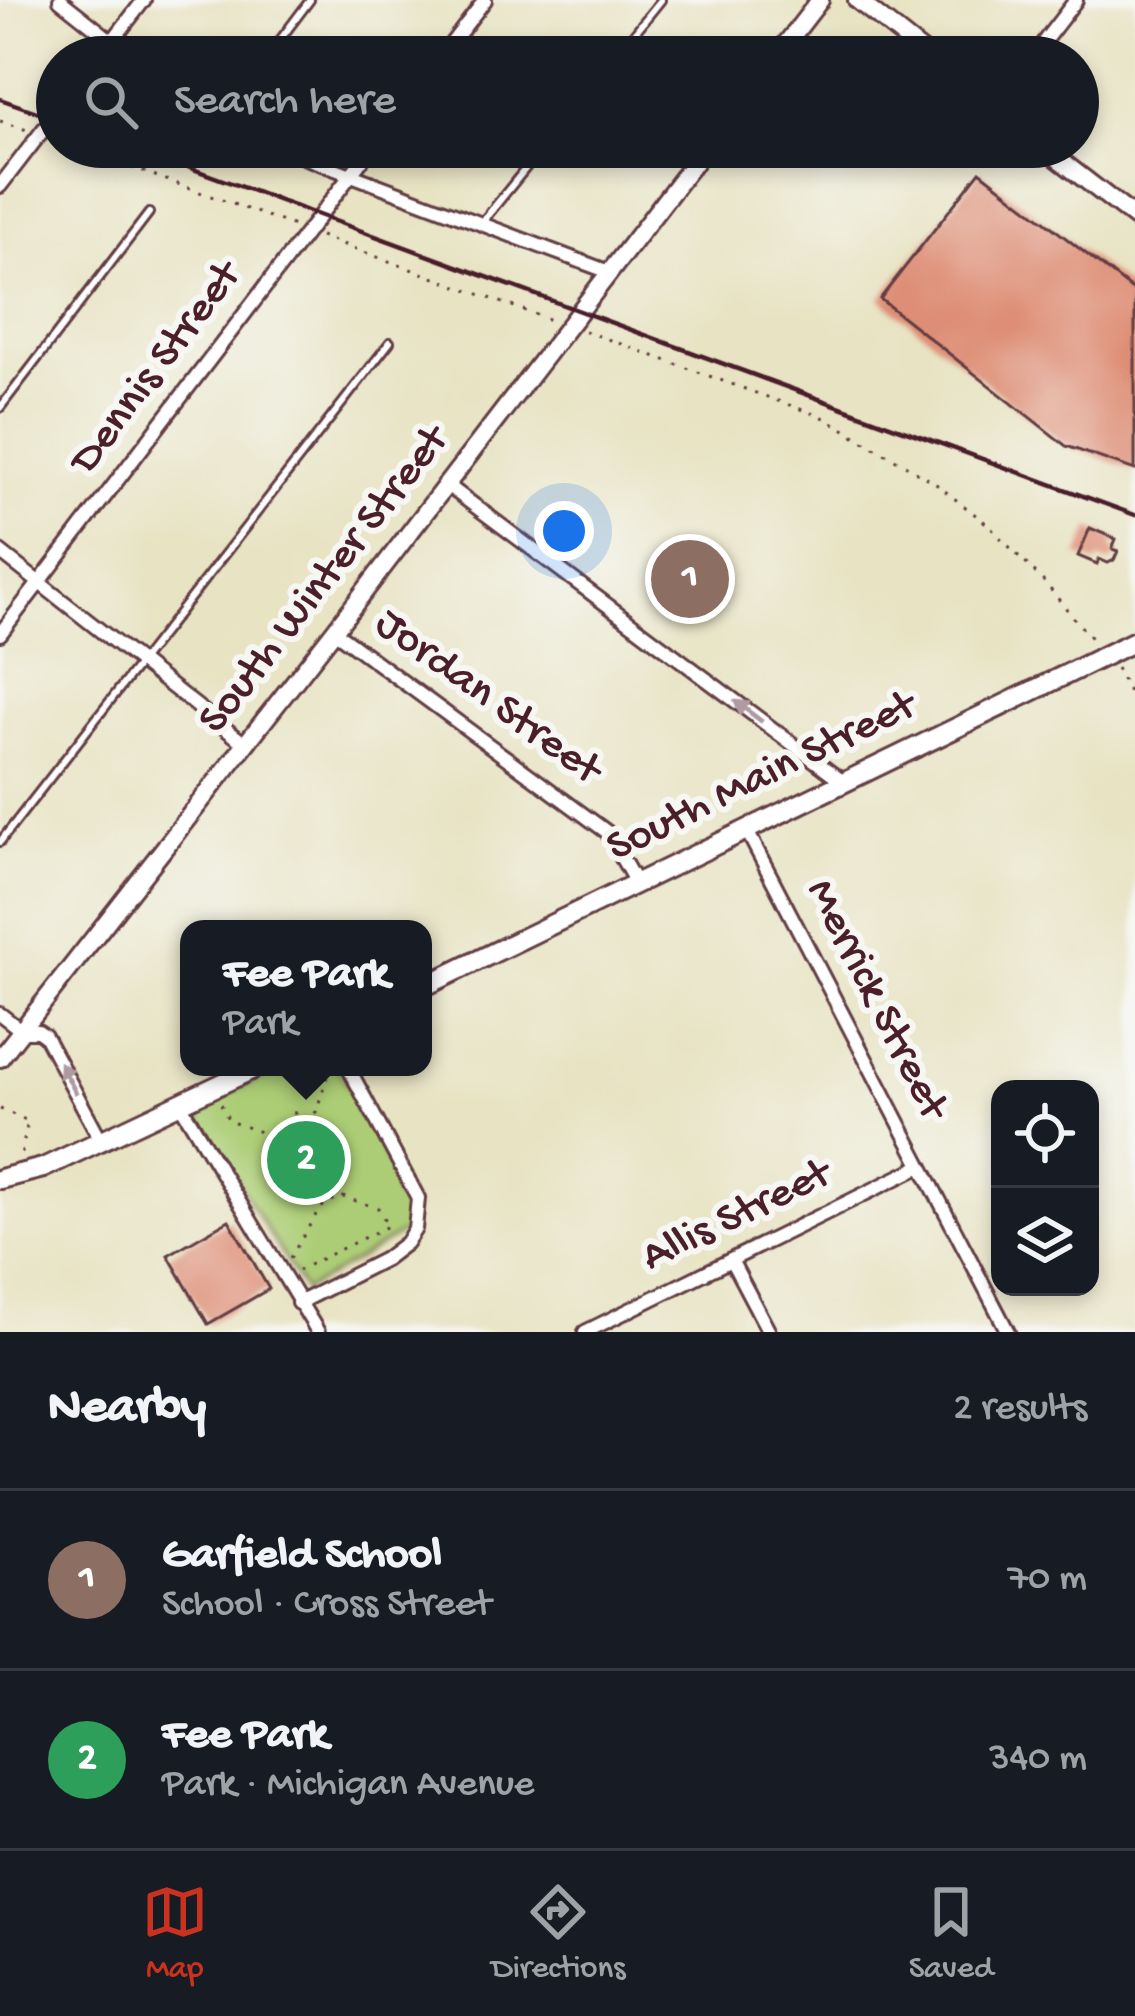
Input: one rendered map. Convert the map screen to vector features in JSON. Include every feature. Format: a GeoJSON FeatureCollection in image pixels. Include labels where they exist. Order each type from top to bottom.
{"type":"FeatureCollection","features":[{"type":"Feature","properties":{"kind":"main road","name":"South Main Street"},"geometry":{"type":"LineString","coordinates":[[432,983],[1135,641]]}},
{"type":"Feature","properties":{"kind":"main road"},"geometry":{"type":"LineString","coordinates":[[0,1179],[43,1168],[238,1076]]}},
{"type":"Feature","properties":{"kind":"street"},"geometry":{"type":"LineString","coordinates":[[60,0],[106,36]]}},
{"type":"Feature","properties":{"kind":"street"},"geometry":{"type":"LineString","coordinates":[[116,36],[144,0]]}},
{"type":"Feature","properties":{"kind":"street"},"geometry":{"type":"LineString","coordinates":[[457,36],[485,0]]}},
{"type":"Feature","properties":{"kind":"street"},"geometry":{"type":"LineString","coordinates":[[792,36],[820,0]]}},
{"type":"Feature","properties":{"kind":"street"},"geometry":{"type":"LineString","coordinates":[[857,0],[902,36]]}},
{"type":"Feature","properties":{"kind":"street"},"geometry":{"type":"LineString","coordinates":[[1048,36],[1076,0]]}},
{"type":"Feature","properties":{"kind":"street"},"geometry":{"type":"LineString","coordinates":[[0,186],[36,139]]}},
{"type":"Feature","properties":{"kind":"street"},"geometry":{"type":"LineString","coordinates":[[332,168],[609,272]]}},
{"type":"Feature","properties":{"kind":"street","name":"Dennis Street"},"geometry":{"type":"LineString","coordinates":[[0,634],[356,168]]}},
{"type":"Feature","properties":{"kind":"street","name":"South Winter Street"},"geometry":{"type":"LineString","coordinates":[[0,1058],[690,168]]}},
{"type":"Feature","properties":{"kind":"street"},"geometry":{"type":"LineString","coordinates":[[1070,168],[1135,218]]}},
{"type":"Feature","properties":{"kind":"street"},"geometry":{"type":"LineString","coordinates":[[447,485],[842,781]]}},
{"type":"Feature","properties":{"kind":"street"},"geometry":{"type":"LineString","coordinates":[[0,552],[245,744]]}},
{"type":"Feature","properties":{"kind":"street","name":"Jordan Street"},"geometry":{"type":"LineString","coordinates":[[334,632],[607,832],[636,883]]}},
{"type":"Feature","properties":{"kind":"street","name":"Merrick Street"},"geometry":{"type":"LineString","coordinates":[[746,829],[1008,1332]]}},
{"type":"Feature","properties":{"kind":"street"},"geometry":{"type":"LineString","coordinates":[[0,1014],[22,1031],[38,1030],[45,1036],[102,1142]]}},
{"type":"Feature","properties":{"kind":"street"},"geometry":{"type":"LineString","coordinates":[[298,1303],[385,1259],[416,1229],[418,1198],[353,1076]]}},
{"type":"Feature","properties":{"kind":"street"},"geometry":{"type":"LineString","coordinates":[[180,1104],[318,1332]]}},
{"type":"Feature","properties":{"kind":"street","name":"Allis Street"},"geometry":{"type":"LineString","coordinates":[[585,1332],[921,1166]]}},
{"type":"Feature","properties":{"kind":"street"},"geometry":{"type":"LineString","coordinates":[[731,1260],[769,1332]]}},
{"type":"Feature","properties":{"kind":"lane"},"geometry":{"type":"LineString","coordinates":[[283,36],[310,0]]}},
{"type":"Feature","properties":{"kind":"lane"},"geometry":{"type":"LineString","coordinates":[[632,36],[661,0]]}},
{"type":"Feature","properties":{"kind":"lane"},"geometry":{"type":"LineString","coordinates":[[480,224],[526,168]]}},
{"type":"Feature","properties":{"kind":"lane"},"geometry":{"type":"LineString","coordinates":[[0,408],[149,213]]}},
{"type":"Feature","properties":{"kind":"lane"},"geometry":{"type":"LineString","coordinates":[[0,842],[390,342]]}},
{"type":"Feature","properties":{"kind":"path"},"geometry":{"type":"LineString","coordinates":[[132,168],[825,418],[932,482],[986,523],[1106,655],[1126,680],[1135,703]]}},
{"type":"Feature","properties":{"kind":"path"},"geometry":{"type":"LineString","coordinates":[[221,1104],[230,1121],[269,1135],[284,1127],[293,1112],[308,1118],[316,1112],[328,1076]]}},
{"type":"Feature","properties":{"kind":"path"},"geometry":{"type":"LineString","coordinates":[[0,1109],[28,1120],[21,1156]]}},
{"type":"Feature","properties":{"kind":"path"},"geometry":{"type":"LineString","coordinates":[[284,1127],[299,1139],[332,1201]]}},
{"type":"Feature","properties":{"kind":"path"},"geometry":{"type":"LineString","coordinates":[[290,1258],[320,1208],[340,1196],[378,1208],[388,1226],[298,1270]]}},
{"type":"Feature","properties":{"kind":"green space"},"geometry":{"type":"Polygon","coordinates":[[[266,1076],[343,1076],[412,1209],[410,1228],[304,1291],[197,1116],[207,1104],[266,1076]]]}},
{"type":"Feature","properties":{"kind":"building"},"geometry":{"type":"Polygon","coordinates":[[[980,171],[1135,292],[1135,470],[1066,446],[880,299],[980,171]]]}},
{"type":"Feature","properties":{"kind":"building"},"geometry":{"type":"Polygon","coordinates":[[[1090,528],[1116,539],[1114,560],[1099,559],[1097,564],[1078,556],[1090,528]]]}},
{"type":"Feature","properties":{"kind":"building"},"geometry":{"type":"Polygon","coordinates":[[[229,1220],[269,1289],[208,1324],[168,1255],[229,1220]]]}},
{"type":"Feature","properties":{"kind":"railway"},"geometry":{"type":"LineString","coordinates":[[0,99],[36,112]]}},
{"type":"Feature","properties":{"kind":"railway"},"geometry":{"type":"LineString","coordinates":[[190,168],[1135,515]]}},
{"type":"Feature","properties":{"kind":"place","name":"Garfield School"},"geometry":{"type":"Point","coordinates":[690,579]}},
{"type":"Feature","properties":{"kind":"place","name":"Fee Park"},"geometry":{"type":"Point","coordinates":[306,1160]}}]}
